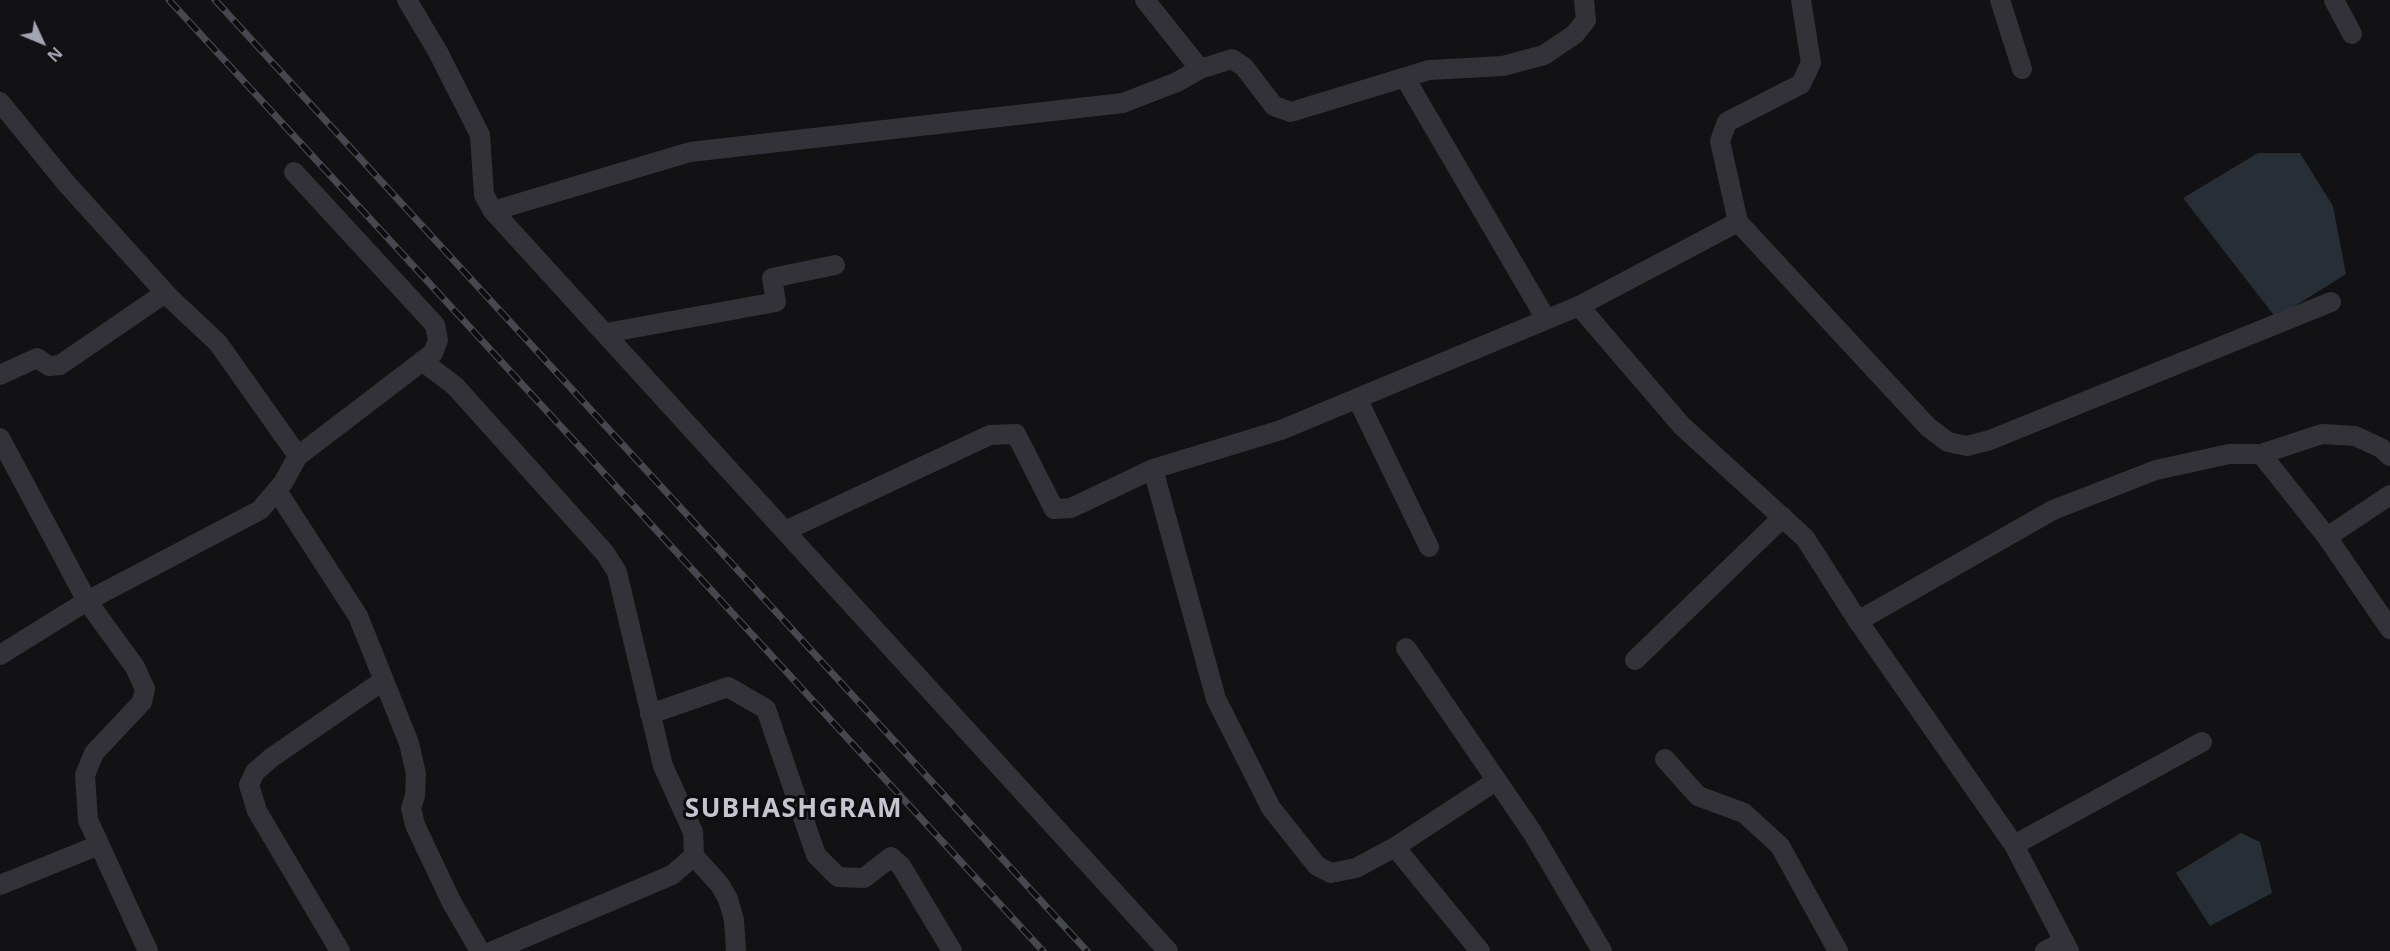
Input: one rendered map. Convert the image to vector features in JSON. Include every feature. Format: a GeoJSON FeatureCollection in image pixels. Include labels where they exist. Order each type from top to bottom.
{"type":"FeatureCollection","features":[{"type":"Feature","properties":{"kind":"street"},"geometry":{"type":"LineString","coordinates":[[407,0],[438,52],[480,135],[484,195],[494,211],[787,530],[1168,951]]}},
{"type":"Feature","properties":{"kind":"street"},"geometry":{"type":"LineString","coordinates":[[1145,0],[1200,69]]}},
{"type":"Feature","properties":{"kind":"street"},"geometry":{"type":"LineString","coordinates":[[494,211],[690,152],[1123,104],[1177,82],[1200,69],[1232,59],[1244,67],[1274,106],[1291,112],[1429,70],[1503,66],[1544,55],[1575,34],[1586,20],[1584,0]]}},
{"type":"Feature","properties":{"kind":"street"},"geometry":{"type":"LineString","coordinates":[[1801,0],[1811,63],[1801,84],[1727,122],[1720,141],[1738,222],[1928,427],[1948,441],[1968,446],[1990,440],[2331,302]]}},
{"type":"Feature","properties":{"kind":"street"},"geometry":{"type":"LineString","coordinates":[[2000,0],[2022,69]]}},
{"type":"Feature","properties":{"kind":"street"},"geometry":{"type":"LineString","coordinates":[[2334,0],[2352,34]]}},
{"type":"Feature","properties":{"kind":"street"},"geometry":{"type":"LineString","coordinates":[[1405,78],[1546,320]]}},
{"type":"Feature","properties":{"kind":"street"},"geometry":{"type":"LineString","coordinates":[[0,102],[66,183],[165,293],[218,343],[298,456]]}},
{"type":"Feature","properties":{"kind":"street"},"geometry":{"type":"LineString","coordinates":[[0,655],[87,601],[260,510],[277,491],[298,456],[433,352],[438,340],[435,325],[294,172]]}},
{"type":"Feature","properties":{"kind":"street"},"geometry":{"type":"LineString","coordinates":[[787,530],[990,435],[1016,434],[1054,509],[1071,508],[1153,469],[1281,430],[1579,306],[1738,222]]}},
{"type":"Feature","properties":{"kind":"street"},"geometry":{"type":"LineString","coordinates":[[606,333],[776,302],[772,278],[835,265]]}},
{"type":"Feature","properties":{"kind":"street"},"geometry":{"type":"LineString","coordinates":[[0,375],[37,358],[49,366],[60,365],[165,293]]}},
{"type":"Feature","properties":{"kind":"street"},"geometry":{"type":"LineString","coordinates":[[1579,306],[1682,426],[1805,538],[1858,621],[2014,845],[2067,946],[2046,951]]}},
{"type":"Feature","properties":{"kind":"street"},"geometry":{"type":"LineString","coordinates":[[422,361],[455,386],[605,553],[616,572],[663,766],[693,832],[694,856],[720,885],[728,899],[734,920],[736,951]]}},
{"type":"Feature","properties":{"kind":"street"},"geometry":{"type":"LineString","coordinates":[[1357,398],[1429,547]]}},
{"type":"Feature","properties":{"kind":"street"},"geometry":{"type":"LineString","coordinates":[[1858,621],[2053,510],[2156,470],[2229,454],[2260,454],[2322,434],[2355,435],[2381,448],[2390,456]]}},
{"type":"Feature","properties":{"kind":"street"},"geometry":{"type":"LineString","coordinates":[[0,438],[87,601],[135,667],[145,689],[142,702],[94,753],[85,776],[88,820],[148,951]]}},
{"type":"Feature","properties":{"kind":"street"},"geometry":{"type":"LineString","coordinates":[[2260,454],[2326,537],[2390,629]]}},
{"type":"Feature","properties":{"kind":"street"},"geometry":{"type":"LineString","coordinates":[[1153,469],[1216,699],[1271,808],[1317,866],[1331,873],[1356,868],[1395,847],[1496,781]]}},
{"type":"Feature","properties":{"kind":"street"},"geometry":{"type":"LineString","coordinates":[[277,491],[358,616],[409,742],[416,774],[416,796],[411,808],[415,825],[480,951]]}},
{"type":"Feature","properties":{"kind":"street"},"geometry":{"type":"LineString","coordinates":[[2326,537],[2390,495]]}},
{"type":"Feature","properties":{"kind":"street"},"geometry":{"type":"LineString","coordinates":[[1635,660],[1783,517]]}},
{"type":"Feature","properties":{"kind":"street"},"geometry":{"type":"LineString","coordinates":[[1406,648],[1532,832],[1602,951]]}},
{"type":"Feature","properties":{"kind":"street"},"geometry":{"type":"LineString","coordinates":[[340,951],[257,811],[249,785],[255,772],[271,758],[384,680]]}},
{"type":"Feature","properties":{"kind":"street"},"geometry":{"type":"LineString","coordinates":[[650,714],[728,687],[766,709],[816,855],[838,877],[864,878],[891,857],[901,866],[952,951]]}},
{"type":"Feature","properties":{"kind":"street"},"geometry":{"type":"LineString","coordinates":[[2014,845],[2202,742]]}},
{"type":"Feature","properties":{"kind":"street"},"geometry":{"type":"LineString","coordinates":[[1665,759],[1698,796],[1744,813],[1780,846],[1838,951]]}},
{"type":"Feature","properties":{"kind":"street"},"geometry":{"type":"LineString","coordinates":[[0,885],[99,845]]}},
{"type":"Feature","properties":{"kind":"street"},"geometry":{"type":"LineString","coordinates":[[1395,847],[1480,951]]}},
{"type":"Feature","properties":{"kind":"street"},"geometry":{"type":"LineString","coordinates":[[493,951],[672,875],[694,856]]}},
{"type":"Feature","properties":{"kind":"shaded area"},"geometry":{"type":"Polygon","coordinates":[[[2258,153],[2300,153],[2333,206],[2346,274],[2276,318],[2183,198],[2258,153]]]}},
{"type":"Feature","properties":{"kind":"shaded area"},"geometry":{"type":"Polygon","coordinates":[[[2241,833],[2260,842],[2272,893],[2210,926],[2176,873],[2241,833]]]}},
{"type":"Feature","properties":{"kind":"railway"},"geometry":{"type":"LineString","coordinates":[[169,0],[1043,951]]}},
{"type":"Feature","properties":{"kind":"railway"},"geometry":{"type":"LineString","coordinates":[[215,0],[1087,951]]}},
{"type":"Feature","properties":{"kind":"district","name":"SUBHASHGRAM"},"geometry":{"type":"Point","coordinates":[794,810]}}]}
